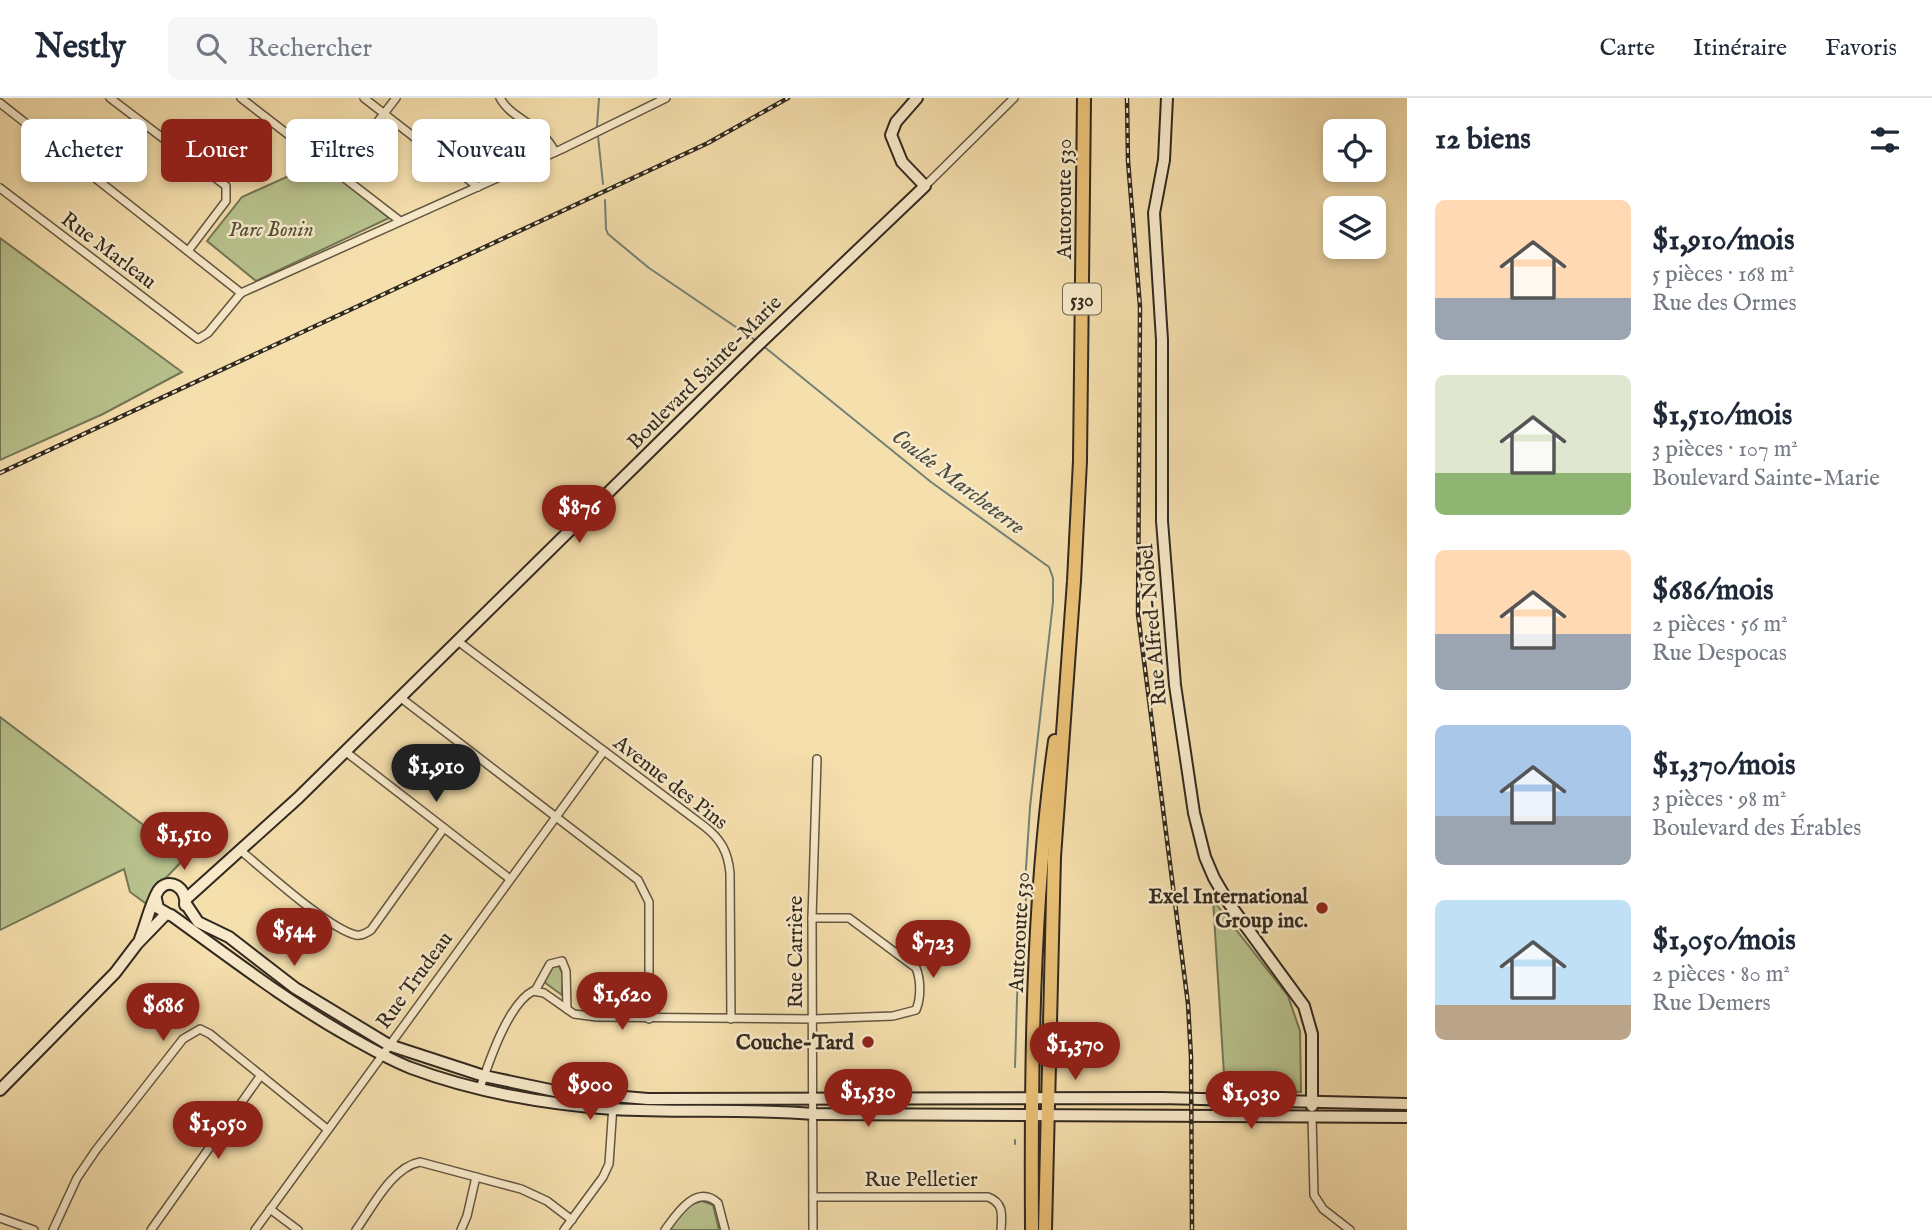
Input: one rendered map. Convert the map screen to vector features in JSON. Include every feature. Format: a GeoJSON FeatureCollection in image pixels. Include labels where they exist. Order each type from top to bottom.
{"type":"FeatureCollection","features":[{"type":"Feature","properties":{"kind":"highway","name":"Autoroute 530"},"geometry":{"type":"LineString","coordinates":[[1045,1230],[1054,857],[1080,461],[1084,98]]}},
{"type":"Feature","properties":{"kind":"highway","name":"Autoroute 530"},"geometry":{"type":"LineString","coordinates":[[1032,1230],[1034,983],[1040,874],[1049,780],[1070,637]]}},
{"type":"Feature","properties":{"kind":"street"},"geometry":{"type":"LineString","coordinates":[[110,98],[226,186],[226,201],[188,251]]}},
{"type":"Feature","properties":{"kind":"street"},"geometry":{"type":"LineString","coordinates":[[241,98],[286,133]]}},
{"type":"Feature","properties":{"kind":"street"},"geometry":{"type":"LineString","coordinates":[[365,98],[478,187]]}},
{"type":"Feature","properties":{"kind":"street"},"geometry":{"type":"LineString","coordinates":[[379,119],[396,98]]}},
{"type":"Feature","properties":{"kind":"street"},"geometry":{"type":"LineString","coordinates":[[500,98],[506,107],[547,136],[559,151]]}},
{"type":"Feature","properties":{"kind":"street"},"geometry":{"type":"LineString","coordinates":[[0,103],[241,293],[559,151],[666,98]]}},
{"type":"Feature","properties":{"kind":"street"},"geometry":{"type":"LineString","coordinates":[[917,98],[896,122],[891,135],[902,162],[925,186]]}},
{"type":"Feature","properties":{"kind":"street","name":"Boulevard Sainte-Marie"},"geometry":{"type":"LineString","coordinates":[[0,1090],[115,973],[137,944],[169,915],[180,912],[186,901],[209,877],[346,752],[754,349],[1014,98]]}},
{"type":"Feature","properties":{"kind":"street","name":"Rue Alfred-Nobel"},"geometry":{"type":"LineString","coordinates":[[1167,98],[1164,160],[1154,213],[1163,341],[1162,521],[1177,698],[1194,813],[1205,857],[1228,902],[1304,1006],[1312,1034],[1312,1116]]}},
{"type":"Feature","properties":{"kind":"street"},"geometry":{"type":"LineString","coordinates":[[350,182],[400,221]]}},
{"type":"Feature","properties":{"kind":"street","name":"Rue Marleau"},"geometry":{"type":"LineString","coordinates":[[0,188],[198,339],[208,333],[241,293]]}},
{"type":"Feature","properties":{"kind":"street","name":"Avenue des Pins"},"geometry":{"type":"LineString","coordinates":[[459,642],[719,839],[724,846],[730,873],[731,1018]]}},
{"type":"Feature","properties":{"kind":"street"},"geometry":{"type":"LineString","coordinates":[[401,698],[634,875],[646,894],[649,910],[649,1019]]}},
{"type":"Feature","properties":{"kind":"street","name":"Rue Trudeau"},"geometry":{"type":"LineString","coordinates":[[254,1230],[604,751]]}},
{"type":"Feature","properties":{"kind":"street"},"geometry":{"type":"LineString","coordinates":[[346,752],[510,879]]}},
{"type":"Feature","properties":{"kind":"street","name":"Rue Carrière"},"geometry":{"type":"LineString","coordinates":[[813,1230],[812,918],[817,759]]}},
{"type":"Feature","properties":{"kind":"street"},"geometry":{"type":"LineString","coordinates":[[240,850],[324,918],[353,935],[363,935],[371,930],[444,828]]}},
{"type":"Feature","properties":{"kind":"street","name":"Boulevard Sainte-Marie"},"geometry":{"type":"LineString","coordinates":[[137,944],[157,893],[164,886],[179,886],[209,877]]}},
{"type":"Feature","properties":{"kind":"street"},"geometry":{"type":"LineString","coordinates":[[179,886],[198,922],[229,937],[295,988],[389,1045],[484,1076],[555,1091],[648,1099],[1191,1098],[1407,1104]]}},
{"type":"Feature","properties":{"kind":"street"},"geometry":{"type":"LineString","coordinates":[[156,898],[159,908],[303,1011],[382,1055],[412,1068],[526,1099],[613,1109],[768,1110],[814,1114],[1032,1113],[1073,1116],[1407,1117]]}},
{"type":"Feature","properties":{"kind":"street"},"geometry":{"type":"LineString","coordinates":[[535,991],[544,993],[574,1014],[597,1017],[813,1019],[901,1015],[916,1010],[919,1000],[919,976],[916,968],[849,918],[812,918]]}},
{"type":"Feature","properties":{"kind":"street"},"geometry":{"type":"LineString","coordinates":[[480,1088],[504,1027],[525,998],[535,991],[550,964],[562,961],[566,971],[567,1009]]}},
{"type":"Feature","properties":{"kind":"street"},"geometry":{"type":"LineString","coordinates":[[53,1230],[77,1178],[96,1150],[183,1039],[200,1029],[210,1034],[327,1129]]}},
{"type":"Feature","properties":{"kind":"street"},"geometry":{"type":"LineString","coordinates":[[152,1230],[261,1075]]}},
{"type":"Feature","properties":{"kind":"street"},"geometry":{"type":"LineString","coordinates":[[564,1230],[603,1177],[609,1164],[614,1096]]}},
{"type":"Feature","properties":{"kind":"street"},"geometry":{"type":"LineString","coordinates":[[1312,1116],[1314,1195],[1323,1209],[1350,1230]]}},
{"type":"Feature","properties":{"kind":"street"},"geometry":{"type":"LineString","coordinates":[[356,1230],[395,1176],[410,1164],[420,1162],[535,1194],[572,1220]]}},
{"type":"Feature","properties":{"kind":"street"},"geometry":{"type":"LineString","coordinates":[[461,1230],[476,1177]]}},
{"type":"Feature","properties":{"kind":"street","name":"Rue Pelletier"},"geometry":{"type":"LineString","coordinates":[[813,1197],[988,1197],[996,1200],[1002,1208],[1001,1230]]}},
{"type":"Feature","properties":{"kind":"street"},"geometry":{"type":"LineString","coordinates":[[665,1230],[686,1203],[697,1198],[708,1198],[713,1199],[721,1209],[724,1230]]}},
{"type":"Feature","properties":{"kind":"street"},"geometry":{"type":"LineString","coordinates":[[270,1209],[298,1230]]}},
{"type":"Feature","properties":{"kind":"street"},"geometry":{"type":"LineString","coordinates":[[0,1218],[34,1230]]}},
{"type":"Feature","properties":{"kind":"green space","name":"Parc Bonin"},"geometry":{"type":"Polygon","coordinates":[[[286,177],[286,182],[345,182],[389,218],[256,281],[207,241],[242,197],[286,177]]]}},
{"type":"Feature","properties":{"kind":"green space"},"geometry":{"type":"Polygon","coordinates":[[[0,238],[182,372],[103,414],[0,460],[0,238]]]}},
{"type":"Feature","properties":{"kind":"green space"},"geometry":{"type":"Polygon","coordinates":[[[0,717],[186,857],[158,886],[148,905],[130,892],[124,869],[0,930],[0,717]]]}},
{"type":"Feature","properties":{"kind":"green space"},"geometry":{"type":"Polygon","coordinates":[[[1213,900],[1288,996],[1300,1031],[1301,1092],[1225,1090],[1213,900]]]}},
{"type":"Feature","properties":{"kind":"green space"},"geometry":{"type":"Polygon","coordinates":[[[559,966],[563,975],[562,995],[544,982],[551,967],[559,966]]]}},
{"type":"Feature","properties":{"kind":"green space"},"geometry":{"type":"Polygon","coordinates":[[[702,1201],[713,1205],[719,1230],[670,1230],[686,1206],[702,1201]]]}},
{"type":"Feature","properties":{"kind":"waterway","name":"Coulée Marcheterre"},"geometry":{"type":"LineString","coordinates":[[597,127],[599,98]]}},
{"type":"Feature","properties":{"kind":"waterway","name":"Coulée Marcheterre"},"geometry":{"type":"LineString","coordinates":[[598,136],[603,184]]}},
{"type":"Feature","properties":{"kind":"waterway","name":"Coulée Marcheterre"},"geometry":{"type":"LineString","coordinates":[[605,200],[608,234],[649,268],[755,340]]}},
{"type":"Feature","properties":{"kind":"waterway","name":"Coulée Marcheterre"},"geometry":{"type":"LineString","coordinates":[[762,345],[931,482],[1049,567],[1053,578],[1053,602],[1030,807],[1026,904]]}},
{"type":"Feature","properties":{"kind":"waterway","name":"Coulée Marcheterre"},"geometry":{"type":"LineString","coordinates":[[1015,1067],[1019,932],[1024,928]]}},
{"type":"Feature","properties":{"kind":"railway"},"geometry":{"type":"LineString","coordinates":[[0,473],[708,143],[788,98]]}},
{"type":"Feature","properties":{"kind":"railway"},"geometry":{"type":"LineString","coordinates":[[1127,98],[1128,161],[1140,307],[1138,614],[1188,1004],[1192,1230]]}},
{"type":"Feature","properties":{"kind":"place","name":"Exel International Group inc."},"geometry":{"type":"Point","coordinates":[1322,908]}},
{"type":"Feature","properties":{"kind":"place","name":"Couche-Tard"},"geometry":{"type":"Point","coordinates":[868,1042]}}]}
